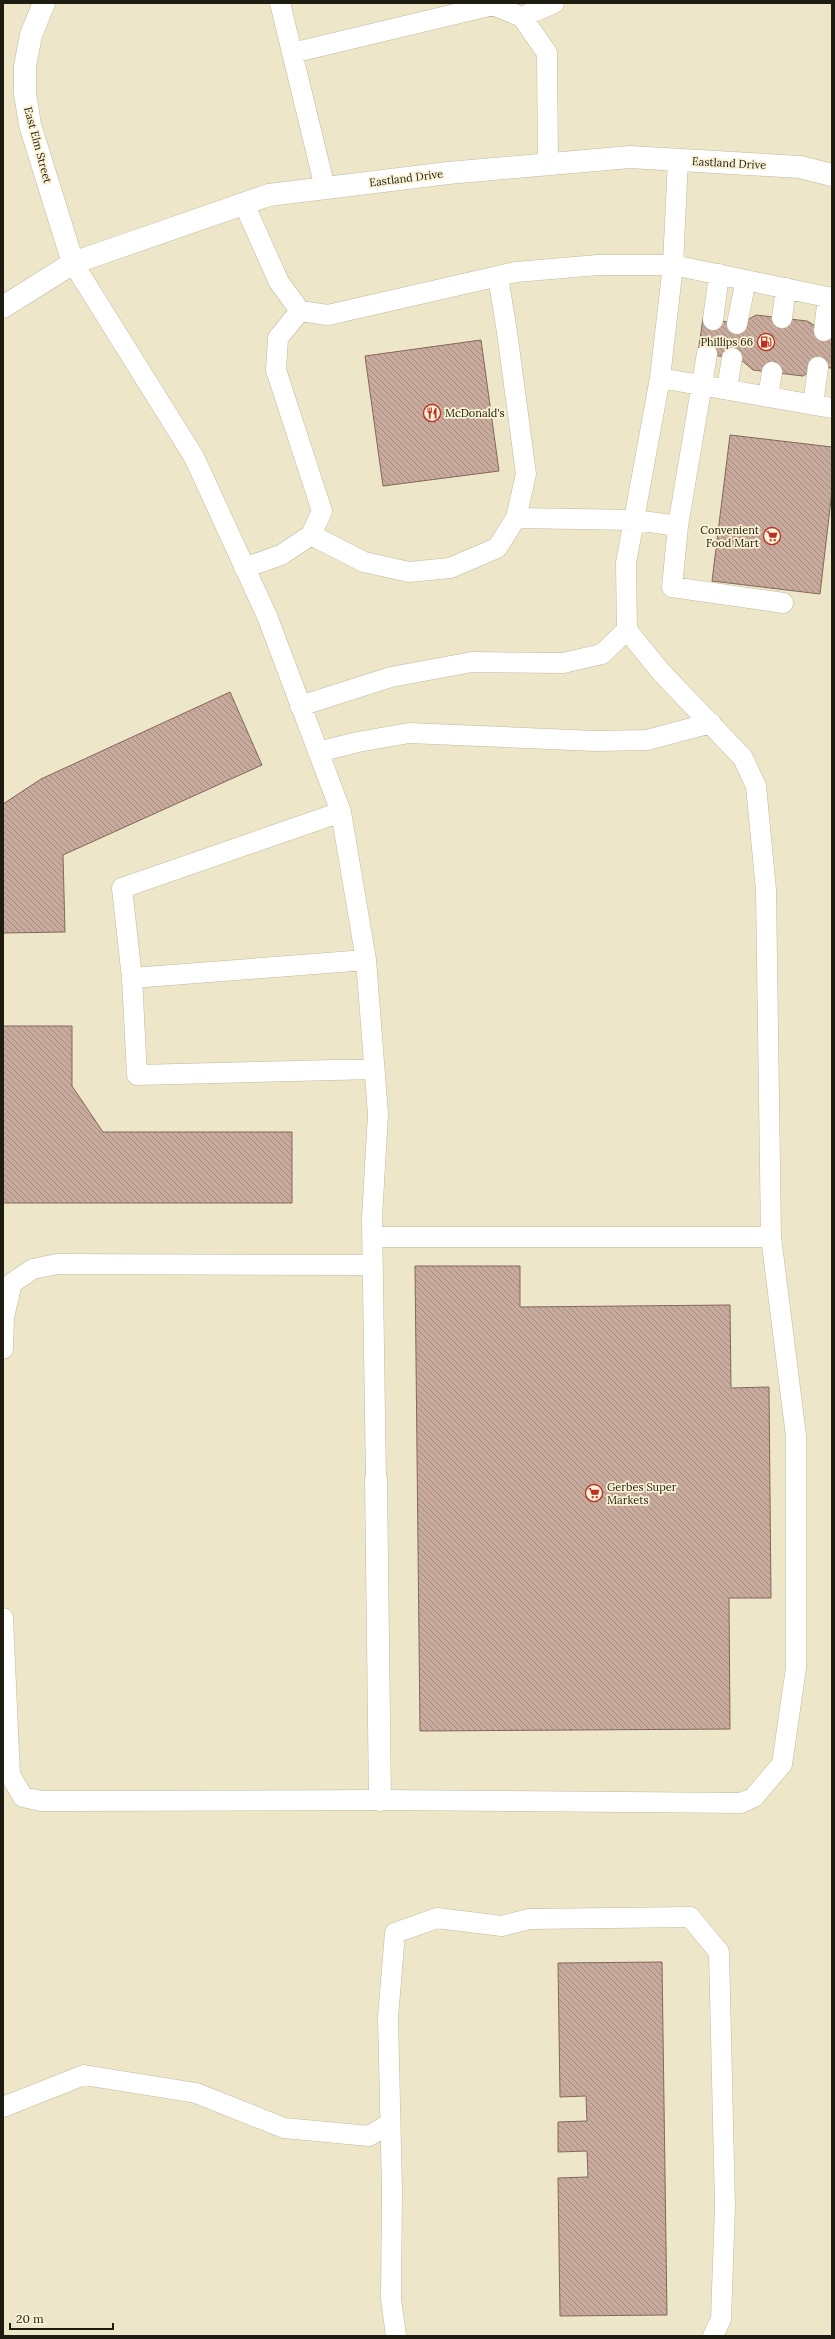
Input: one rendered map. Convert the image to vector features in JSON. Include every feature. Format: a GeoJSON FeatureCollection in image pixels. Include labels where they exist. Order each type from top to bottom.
{"type":"FeatureCollection","features":[{"type":"Feature","properties":{"kind":"main road","name":"East Elm Street"},"geometry":{"type":"LineString","coordinates":[[42,4],[31,35],[25,66],[25,93],[30,125],[74,262]]}},
{"type":"Feature","properties":{"kind":"main road","name":"Eastland Drive"},"geometry":{"type":"LineString","coordinates":[[3,307],[74,262],[269,195],[448,173],[630,157],[800,167],[832,174]]}},
{"type":"Feature","properties":{"kind":"main road"},"geometry":{"type":"LineString","coordinates":[[376,1480],[380,1800]]}},
{"type":"Feature","properties":{"kind":"lane"},"geometry":{"type":"LineString","coordinates":[[280,3],[325,188]]}},
{"type":"Feature","properties":{"kind":"lane"},"geometry":{"type":"LineString","coordinates":[[522,17],[554,3]]}},
{"type":"Feature","properties":{"kind":"lane"},"geometry":{"type":"LineString","coordinates":[[292,53],[493,6],[522,17],[547,53],[548,164]]}},
{"type":"Feature","properties":{"kind":"lane"},"geometry":{"type":"LineString","coordinates":[[3,1618],[10,1775],[22,1797],[41,1801],[380,1800],[741,1803],[754,1797],[782,1764],[796,1668],[796,1436],[772,1237],[766,890],[756,786],[743,758],[661,672],[627,630],[626,563],[660,378],[673,265],[678,160]]}},
{"type":"Feature","properties":{"kind":"lane"},"geometry":{"type":"LineString","coordinates":[[244,204],[280,282],[300,311],[328,315],[516,272],[598,265],[673,265],[830,297],[824,331]]}},
{"type":"Feature","properties":{"kind":"lane"},"geometry":{"type":"LineString","coordinates":[[74,262],[194,457],[267,616],[341,812],[366,960],[378,1114],[372,1237],[376,1480]]}},
{"type":"Feature","properties":{"kind":"lane"},"geometry":{"type":"LineString","coordinates":[[713,320],[719,274]]}},
{"type":"Feature","properties":{"kind":"lane"},"geometry":{"type":"LineString","coordinates":[[311,535],[364,562],[409,572],[450,568],[497,548],[516,518],[526,474],[508,332],[498,276]]}},
{"type":"Feature","properties":{"kind":"lane"},"geometry":{"type":"LineString","coordinates":[[737,324],[746,280]]}},
{"type":"Feature","properties":{"kind":"lane"},"geometry":{"type":"LineString","coordinates":[[782,318],[786,288]]}},
{"type":"Feature","properties":{"kind":"lane"},"geometry":{"type":"LineString","coordinates":[[244,568],[281,555],[311,535],[322,511],[276,370],[278,338],[300,311]]}},
{"type":"Feature","properties":{"kind":"lane"},"geometry":{"type":"LineString","coordinates":[[707,354],[703,385],[678,526],[672,587],[783,603]]}},
{"type":"Feature","properties":{"kind":"lane"},"geometry":{"type":"LineString","coordinates":[[727,389],[732,358]]}},
{"type":"Feature","properties":{"kind":"lane"},"geometry":{"type":"LineString","coordinates":[[812,405],[818,368]]}},
{"type":"Feature","properties":{"kind":"lane"},"geometry":{"type":"LineString","coordinates":[[768,397],[772,372]]}},
{"type":"Feature","properties":{"kind":"lane"},"geometry":{"type":"LineString","coordinates":[[660,378],[832,408]]}},
{"type":"Feature","properties":{"kind":"lane"},"geometry":{"type":"LineString","coordinates":[[516,518],[635,520],[678,526]]}},
{"type":"Feature","properties":{"kind":"lane"},"geometry":{"type":"LineString","coordinates":[[300,706],[391,677],[472,662],[563,664],[602,654],[627,630]]}},
{"type":"Feature","properties":{"kind":"lane"},"geometry":{"type":"LineString","coordinates":[[318,752],[358,742],[409,733],[595,741],[647,740],[711,723]]}},
{"type":"Feature","properties":{"kind":"lane"},"geometry":{"type":"LineString","coordinates":[[341,812],[122,888],[132,978],[137,1075],[374,1069]]}},
{"type":"Feature","properties":{"kind":"lane"},"geometry":{"type":"LineString","coordinates":[[132,978],[366,960]]}},
{"type":"Feature","properties":{"kind":"lane"},"geometry":{"type":"LineString","coordinates":[[372,1237],[772,1237]]}},
{"type":"Feature","properties":{"kind":"lane"},"geometry":{"type":"LineString","coordinates":[[3,1349],[4,1317],[12,1283],[33,1269],[57,1264],[372,1265]]}},
{"type":"Feature","properties":{"kind":"lane"},"geometry":{"type":"LineString","coordinates":[[396,2336],[391,2299],[392,2190],[389,2124],[390,2055],[388,2017],[395,1933],[437,1918],[502,1926],[528,1919],[690,1917],[719,1952],[725,2206],[721,2319],[713,2336]]}},
{"type":"Feature","properties":{"kind":"lane"},"geometry":{"type":"LineString","coordinates":[[3,2107],[84,2074],[196,2093],[284,2128],[369,2136],[389,2124]]}},
{"type":"Feature","properties":{"kind":"building","name":"Phillips 66"},"geometry":{"type":"Polygon","coordinates":[[[756,315],[807,321],[824,331],[832,332],[832,368],[816,367],[803,376],[753,370],[740,359],[698,353],[703,318],[740,324],[756,315]]]}},
{"type":"Feature","properties":{"kind":"building","name":"McDonald's"},"geometry":{"type":"Polygon","coordinates":[[[481,340],[499,471],[383,486],[365,356],[481,340]]]}},
{"type":"Feature","properties":{"kind":"building","name":"Convenient Food Mart"},"geometry":{"type":"Polygon","coordinates":[[[730,435],[832,447],[832,491],[820,594],[712,581],[730,435]]]}},
{"type":"Feature","properties":{"kind":"building"},"geometry":{"type":"Polygon","coordinates":[[[230,692],[262,765],[63,855],[65,932],[3,933],[3,804],[41,779],[230,692]]]}},
{"type":"Feature","properties":{"kind":"building"},"geometry":{"type":"Polygon","coordinates":[[[3,1026],[72,1026],[72,1086],[103,1132],[292,1132],[292,1203],[3,1203],[3,1026]]]}},
{"type":"Feature","properties":{"kind":"building","name":"Gerbes Super Markets"},"geometry":{"type":"Polygon","coordinates":[[[415,1266],[520,1266],[520,1307],[730,1305],[731,1388],[769,1387],[771,1598],[729,1598],[730,1729],[420,1731],[415,1266]]]}},
{"type":"Feature","properties":{"kind":"building"},"geometry":{"type":"Polygon","coordinates":[[[662,1962],[667,2315],[560,2316],[558,2178],[588,2177],[587,2151],[558,2152],[558,2122],[587,2121],[586,2096],[560,2097],[558,1963],[662,1962]]]}},
{"type":"Feature","properties":{"kind":"place","name":"Phillips 66"},"geometry":{"type":"Point","coordinates":[766,342]}},
{"type":"Feature","properties":{"kind":"place","name":"McDonald's"},"geometry":{"type":"Point","coordinates":[432,413]}},
{"type":"Feature","properties":{"kind":"place","name":"Convenient Food Mart"},"geometry":{"type":"Point","coordinates":[772,536]}},
{"type":"Feature","properties":{"kind":"place","name":"Gerbes Super Markets"},"geometry":{"type":"Point","coordinates":[594,1493]}}]}
